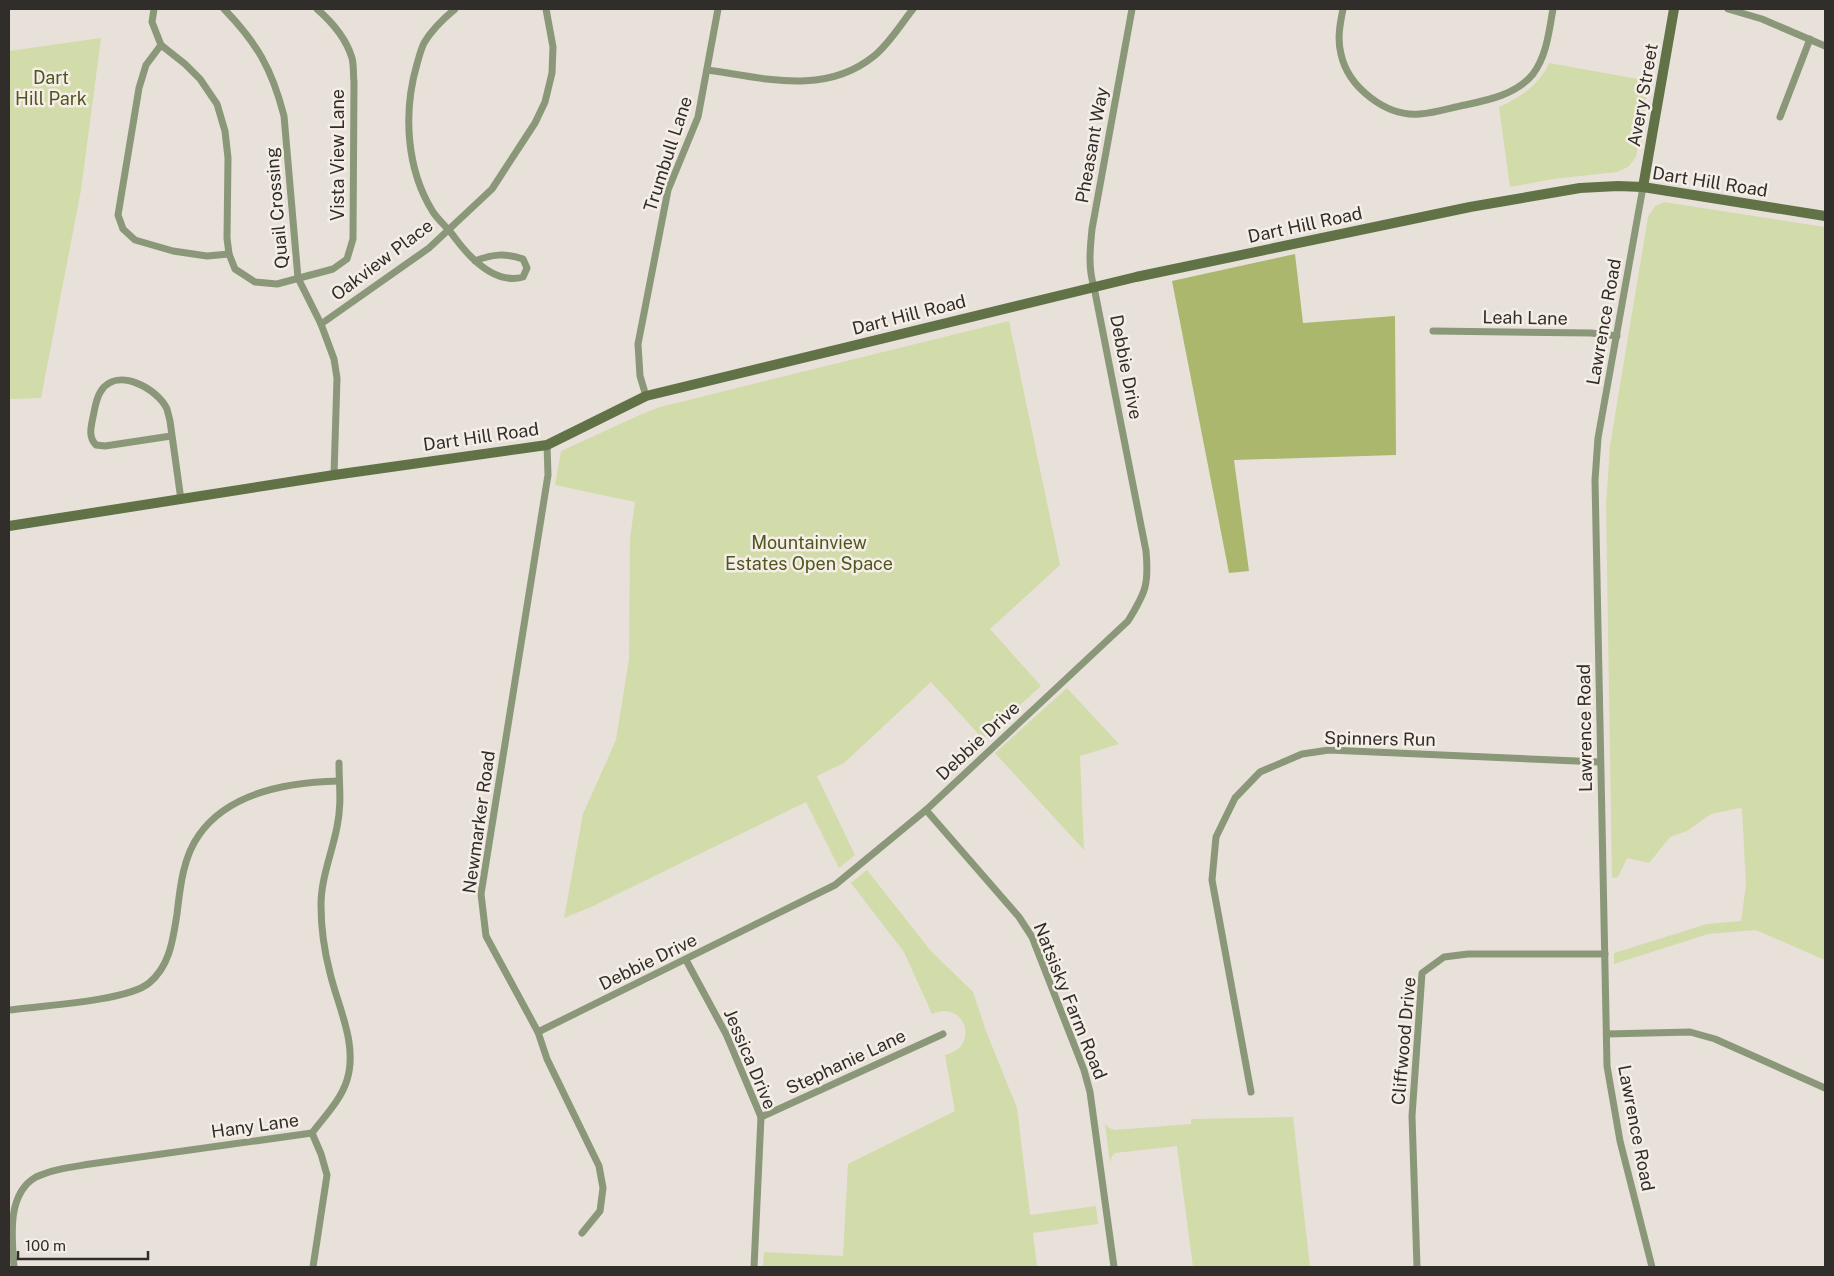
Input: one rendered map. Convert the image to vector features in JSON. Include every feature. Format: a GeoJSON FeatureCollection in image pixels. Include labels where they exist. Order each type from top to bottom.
{"type":"FeatureCollection","features":[{"type":"Feature","properties":{"kind":"main road","name":"Avery Street"},"geometry":{"type":"LineString","coordinates":[[1643,187],[1674,9]]}},
{"type":"Feature","properties":{"kind":"main road","name":"Dart Hill Road"},"geometry":{"type":"LineString","coordinates":[[9,526],[334,475],[547,445],[646,396],[1094,287],[1470,207],[1580,188],[1643,187],[1825,216]]}},
{"type":"Feature","properties":{"kind":"street"},"geometry":{"type":"LineString","coordinates":[[154,9],[152,22],[161,45],[200,79],[217,104],[225,131],[228,158],[227,238],[229,254],[235,268],[255,282],[277,284],[298,278]]}},
{"type":"Feature","properties":{"kind":"street","name":"Quail Crossing"},"geometry":{"type":"LineString","coordinates":[[224,9],[243,29],[267,65],[277,90],[284,116],[298,278],[321,324],[334,359],[337,378],[334,475]]}},
{"type":"Feature","properties":{"kind":"street","name":"Vista View Lane"},"geometry":{"type":"LineString","coordinates":[[298,278],[333,268],[347,259],[353,239],[354,82],[352,58],[341,36],[328,18],[317,9]]}},
{"type":"Feature","properties":{"kind":"street"},"geometry":{"type":"LineString","coordinates":[[455,9],[438,23],[423,44],[414,76],[409,109],[409,138],[418,180],[433,212],[463,248],[476,261],[482,267],[500,276],[514,279],[523,277],[527,268],[523,259],[510,254],[488,255],[476,261]]}},
{"type":"Feature","properties":{"kind":"street","name":"Oakview Place"},"geometry":{"type":"LineString","coordinates":[[321,324],[430,248],[492,189],[536,123],[545,102],[552,73],[553,47],[546,9]]}},
{"type":"Feature","properties":{"kind":"street","name":"Trumbull Lane"},"geometry":{"type":"LineString","coordinates":[[646,396],[640,376],[638,344],[668,190],[698,117],[718,9]]}},
{"type":"Feature","properties":{"kind":"street"},"geometry":{"type":"LineString","coordinates":[[708,70],[794,82],[816,81],[840,76],[858,67],[875,55],[913,9]]}},
{"type":"Feature","properties":{"kind":"street","name":"Pheasant Way"},"geometry":{"type":"LineString","coordinates":[[1094,287],[1091,277],[1090,258],[1092,229],[1132,9]]}},
{"type":"Feature","properties":{"kind":"street"},"geometry":{"type":"LineString","coordinates":[[1343,9],[1339,40],[1341,55],[1350,77],[1369,97],[1391,110],[1419,114],[1484,101],[1509,93],[1532,74],[1545,51],[1553,9]]}},
{"type":"Feature","properties":{"kind":"street"},"geometry":{"type":"LineString","coordinates":[[1728,9],[1762,19],[1825,46]]}},
{"type":"Feature","properties":{"kind":"street"},"geometry":{"type":"LineString","coordinates":[[1780,117],[1810,39]]}},
{"type":"Feature","properties":{"kind":"street"},"geometry":{"type":"LineString","coordinates":[[161,45],[146,64],[139,88],[118,215],[123,229],[135,240],[173,251],[207,256],[229,254]]}},
{"type":"Feature","properties":{"kind":"street","name":"Lawrence Road"},"geometry":{"type":"LineString","coordinates":[[1643,187],[1598,438],[1595,480],[1607,1066],[1620,1141],[1652,1267]]}},
{"type":"Feature","properties":{"kind":"street","name":"Debbie Drive"},"geometry":{"type":"LineString","coordinates":[[538,1032],[835,885],[926,810],[1128,620],[1143,597],[1148,574],[1146,551],[1094,287]]}},
{"type":"Feature","properties":{"kind":"street","name":"Leah Lane"},"geometry":{"type":"LineString","coordinates":[[1433,331],[1591,333],[1617,336]]}},
{"type":"Feature","properties":{"kind":"street"},"geometry":{"type":"LineString","coordinates":[[171,436],[105,446],[96,445],[92,441],[91,428],[97,397],[108,383],[128,380],[145,387],[161,401],[167,409],[181,500]]}},
{"type":"Feature","properties":{"kind":"street","name":"Newmarker Road"},"geometry":{"type":"LineString","coordinates":[[547,445],[548,475],[481,894],[486,936],[538,1032],[547,1059],[599,1166],[603,1188],[600,1211],[582,1233]]}},
{"type":"Feature","properties":{"kind":"street","name":"Spinners Run"},"geometry":{"type":"LineString","coordinates":[[1251,1092],[1212,880],[1216,837],[1235,798],[1260,772],[1302,754],[1330,750],[1600,762]]}},
{"type":"Feature","properties":{"kind":"street","name":"Hany Lane"},"geometry":{"type":"LineString","coordinates":[[14,1267],[12,1228],[14,1210],[21,1192],[35,1178],[55,1170],[90,1164],[312,1133],[338,1100],[347,1080],[350,1045],[330,972],[322,933],[321,903],[324,877],[337,828],[341,802],[339,763]]}},
{"type":"Feature","properties":{"kind":"street"},"geometry":{"type":"LineString","coordinates":[[9,1010],[109,997],[136,990],[149,983],[164,966],[171,947],[181,880],[188,857],[198,836],[214,818],[238,801],[260,792],[321,781],[339,781]]}},
{"type":"Feature","properties":{"kind":"street","name":"Natsisky Farm Road"},"geometry":{"type":"LineString","coordinates":[[926,810],[1019,917],[1032,937],[1084,1070],[1090,1092],[1114,1267]]}},
{"type":"Feature","properties":{"kind":"street","name":"Cliffwood Drive"},"geometry":{"type":"LineString","coordinates":[[1417,1267],[1412,1116],[1422,973],[1444,957],[1468,954],[1604,954]]}},
{"type":"Feature","properties":{"kind":"street","name":"Jessica Drive"},"geometry":{"type":"LineString","coordinates":[[686,960],[726,1034],[761,1117],[754,1267]]}},
{"type":"Feature","properties":{"kind":"street"},"geometry":{"type":"LineString","coordinates":[[1607,1034],[1690,1032],[1715,1038],[1825,1088]]}},
{"type":"Feature","properties":{"kind":"street","name":"Stephanie Lane"},"geometry":{"type":"LineString","coordinates":[[761,1117],[943,1034]]}},
{"type":"Feature","properties":{"kind":"street"},"geometry":{"type":"LineString","coordinates":[[312,1133],[327,1175],[313,1267]]}},
{"type":"Feature","properties":{"kind":"green space","name":"Dart Hill Park"},"geometry":{"type":"Polygon","coordinates":[[[101,38],[81,190],[41,398],[9,399],[9,51],[101,38]]]}},
{"type":"Feature","properties":{"kind":"green space"},"geometry":{"type":"Polygon","coordinates":[[[1549,63],[1649,81],[1636,157],[1628,167],[1617,172],[1553,179],[1510,187],[1499,107],[1529,90],[1545,71],[1549,63]]]}},
{"type":"Feature","properties":{"kind":"green space"},"geometry":{"type":"Polygon","coordinates":[[[1664,202],[1825,227],[1825,960],[1756,930],[1708,934],[1614,964],[1614,953],[1707,924],[1741,921],[1746,885],[1742,809],[1740,808],[1711,814],[1687,831],[1670,837],[1649,863],[1627,858],[1618,877],[1612,878],[1606,504],[1610,446],[1648,217],[1655,206],[1664,202]]]}},
{"type":"Feature","properties":{"kind":"green space"},"geometry":{"type":"Polygon","coordinates":[[[1295,254],[1303,323],[1395,316],[1396,455],[1234,460],[1249,571],[1229,573],[1172,281],[1295,254]]]}},
{"type":"Feature","properties":{"kind":"green space","name":"Mountainview Estates Open Space"},"geometry":{"type":"Polygon","coordinates":[[[1009,321],[1060,565],[990,629],[1041,686],[983,739],[931,682],[844,763],[817,776],[855,855],[839,868],[806,802],[591,907],[564,918],[583,814],[616,740],[629,659],[630,539],[635,502],[555,485],[561,451],[660,407],[1009,321]]]}},
{"type":"Feature","properties":{"kind":"green space"},"geometry":{"type":"Polygon","coordinates":[[[1067,688],[1119,744],[1080,756],[1084,850],[995,753],[1067,688]]]}},
{"type":"Feature","properties":{"kind":"green space"},"geometry":{"type":"Polygon","coordinates":[[[867,870],[930,950],[973,992],[986,1031],[1017,1108],[1030,1215],[1096,1206],[1098,1224],[1033,1233],[1037,1267],[763,1267],[764,1252],[843,1256],[848,1164],[955,1111],[945,1055],[956,1050],[963,1043],[965,1035],[964,1026],[960,1018],[953,1013],[944,1011],[932,1014],[904,952],[851,883],[867,870]]]}},
{"type":"Feature","properties":{"kind":"green space"},"geometry":{"type":"Polygon","coordinates":[[[1293,1117],[1310,1267],[1193,1267],[1177,1146],[1115,1153],[1110,1163],[1105,1124],[1115,1130],[1191,1124],[1191,1119],[1293,1117]]]}}]}
